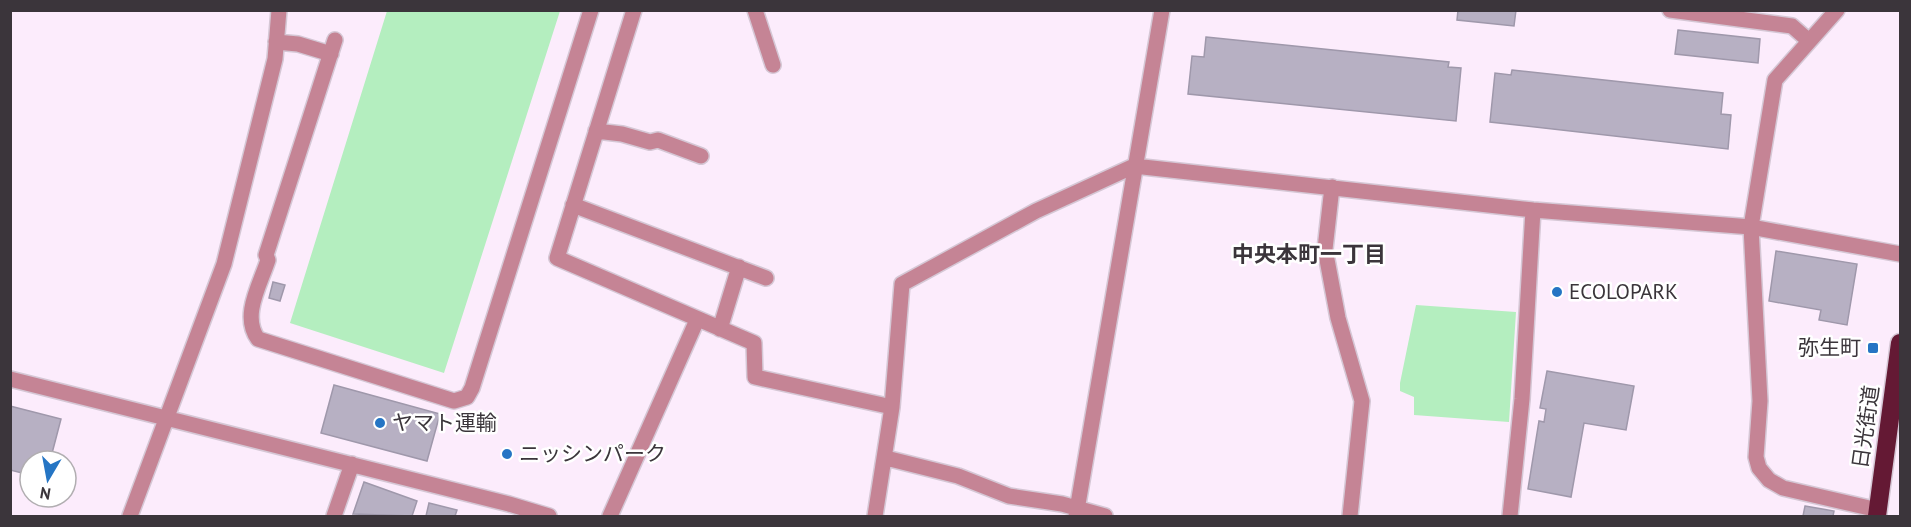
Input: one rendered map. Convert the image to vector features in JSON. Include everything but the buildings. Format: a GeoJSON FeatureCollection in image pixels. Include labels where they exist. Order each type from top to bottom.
{"type":"FeatureCollection","features":[{"type":"Feature","properties":{"kind":"highway","name":"日光街道"},"geometry":{"type":"LineString","coordinates":[[1877,513],[1900,343]]}},
{"type":"Feature","properties":{"kind":"street"},"geometry":{"type":"LineString","coordinates":[[130,516],[224,264],[275,59],[279,10]]}},
{"type":"Feature","properties":{"kind":"street"},"geometry":{"type":"LineString","coordinates":[[276,42],[333,47],[266,255],[268,260],[252,308],[250,319],[252,331],[258,339],[454,401],[467,397],[472,388],[591,10]]}},
{"type":"Feature","properties":{"kind":"street"},"geometry":{"type":"LineString","coordinates":[[634,10],[557,258],[754,343],[755,377],[892,407]]}},
{"type":"Feature","properties":{"kind":"street"},"geometry":{"type":"LineString","coordinates":[[755,10],[773,65]]}},
{"type":"Feature","properties":{"kind":"street"},"geometry":{"type":"LineString","coordinates":[[1076,513],[1162,10]]}},
{"type":"Feature","properties":{"kind":"street"},"geometry":{"type":"LineString","coordinates":[[1670,10],[1792,26],[1809,41]]}},
{"type":"Feature","properties":{"kind":"street"},"geometry":{"type":"LineString","coordinates":[[1837,10],[1775,80],[1751,227],[1760,401],[1756,457],[1759,468],[1769,480],[1783,488],[1877,513]]}},
{"type":"Feature","properties":{"kind":"street"},"geometry":{"type":"LineString","coordinates":[[597,130],[650,142],[658,140],[701,156]]}},
{"type":"Feature","properties":{"kind":"street"},"geometry":{"type":"LineString","coordinates":[[875,516],[886,458],[892,407],[902,284],[1036,211],[1134,166],[1533,210],[1751,227],[1900,254]]}},
{"type":"Feature","properties":{"kind":"street"},"geometry":{"type":"LineString","coordinates":[[1332,187],[1325,249],[1338,318],[1362,401],[1350,516]]}},
{"type":"Feature","properties":{"kind":"street"},"geometry":{"type":"LineString","coordinates":[[573,205],[766,278]]}},
{"type":"Feature","properties":{"kind":"street"},"geometry":{"type":"LineString","coordinates":[[1510,516],[1522,399],[1533,210]]}},
{"type":"Feature","properties":{"kind":"street"},"geometry":{"type":"LineString","coordinates":[[720,329],[739,267]]}},
{"type":"Feature","properties":{"kind":"street"},"geometry":{"type":"LineString","coordinates":[[610,516],[697,320]]}},
{"type":"Feature","properties":{"kind":"street"},"geometry":{"type":"LineString","coordinates":[[10,379],[166,416],[549,516]]}},
{"type":"Feature","properties":{"kind":"street"},"geometry":{"type":"LineString","coordinates":[[886,458],[958,476],[1009,496],[1076,513],[1105,516]]}},
{"type":"Feature","properties":{"kind":"street"},"geometry":{"type":"LineString","coordinates":[[334,516],[352,464]]}},
{"type":"Feature","properties":{"kind":"green space"},"geometry":{"type":"Polygon","coordinates":[[[387,11],[560,11],[444,373],[290,323],[387,11]]]}},
{"type":"Feature","properties":{"kind":"green space"},"geometry":{"type":"Polygon","coordinates":[[[1416,305],[1516,312],[1509,422],[1414,415],[1414,397],[1400,391],[1400,383],[1416,305]]]}},
{"type":"Feature","properties":{"kind":"place","name":"ECOLOPARK"},"geometry":{"type":"Point","coordinates":[1557,292]}},
{"type":"Feature","properties":{"kind":"place","name":"弥生町"},"geometry":{"type":"Point","coordinates":[1873,348]}},
{"type":"Feature","properties":{"kind":"place","name":"ヤマト運輸"},"geometry":{"type":"Point","coordinates":[380,423]}},
{"type":"Feature","properties":{"kind":"place","name":"ニッシンパーク"},"geometry":{"type":"Point","coordinates":[507,454]}},
{"type":"Feature","properties":{"kind":"district","name":"中央本町一丁目"},"geometry":{"type":"Point","coordinates":[1309,254]}}]}
